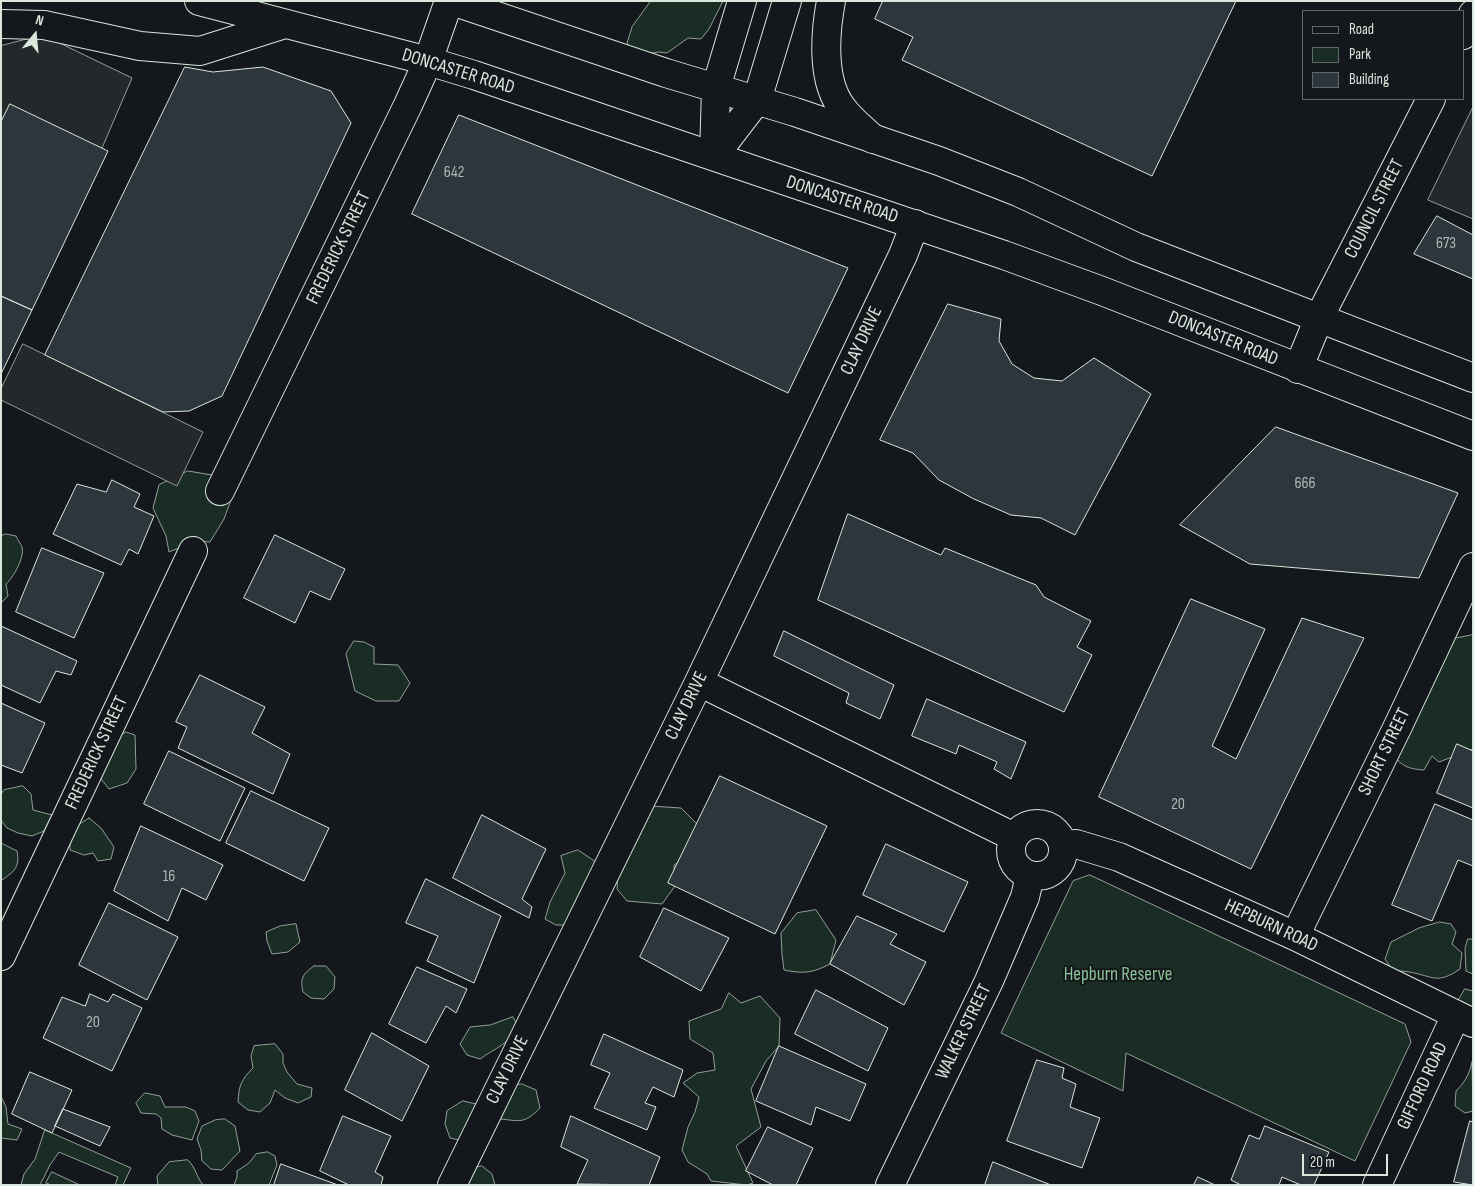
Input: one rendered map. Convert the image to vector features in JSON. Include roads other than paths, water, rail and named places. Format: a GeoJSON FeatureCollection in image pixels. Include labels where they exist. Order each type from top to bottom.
{"type":"FeatureCollection","features":[{"type":"Feature","properties":{"kind":"street","name":"DONCASTER ROAD"},"geometry":{"type":"LineString","coordinates":[[199,1],[428,61],[915,224],[1102,291],[1473,436]]}},
{"type":"Feature","properties":{"kind":"street"},"geometry":{"type":"LineString","coordinates":[[450,1],[612,56],[757,100],[939,161],[1018,192],[1136,247],[1473,378]]}},
{"type":"Feature","properties":{"kind":"street","name":"FREDERICK STREET"},"geometry":{"type":"LineString","coordinates":[[220,491],[363,200],[428,61],[450,1]]}},
{"type":"Feature","properties":{"kind":"street"},"geometry":{"type":"LineString","coordinates":[[714,156],[716,88],[742,1]]}},
{"type":"Feature","properties":{"kind":"street"},"geometry":{"type":"LineString","coordinates":[[714,156],[757,100],[787,1]]}},
{"type":"Feature","properties":{"kind":"street"},"geometry":{"type":"LineString","coordinates":[[831,1],[827,22],[826,45],[829,75],[834,93],[842,109],[873,139]]}},
{"type":"Feature","properties":{"kind":"street"},"geometry":{"type":"LineString","coordinates":[[1464,33],[1473,14]]}},
{"type":"Feature","properties":{"kind":"street"},"geometry":{"type":"LineString","coordinates":[[1,24],[44,25],[140,46],[200,51],[286,24]]}},
{"type":"Feature","properties":{"kind":"street","name":"COUNCIL STREET"},"geometry":{"type":"LineString","coordinates":[[1298,369],[1318,318],[1430,100]]}},
{"type":"Feature","properties":{"kind":"street","name":"CLAY DRIVE"},"geometry":{"type":"LineString","coordinates":[[452,1185],[699,682],[903,255],[915,224]]}},
{"type":"Feature","properties":{"kind":"street","name":"FREDERICK STREET"},"geometry":{"type":"LineString","coordinates":[[1,956],[193,551]]}},
{"type":"Feature","properties":{"kind":"street","name":"SHORT STREET"},"geometry":{"type":"LineString","coordinates":[[1295,936],[1398,726],[1473,567]]}},
{"type":"Feature","properties":{"kind":"street"},"geometry":{"type":"LineString","coordinates":[[699,682],[1014,837]]}},
{"type":"Feature","properties":{"kind":"street"},"geometry":{"type":"LineString","coordinates":[[1037,823],[1046,825],[1061,837],[1064,845],[1061,863],[1055,870],[1039,877],[1030,876],[1022,872],[1011,856],[1011,846],[1014,837],[1028,825],[1037,823]]}},
{"type":"Feature","properties":{"kind":"street","name":"HEPBURN ROAD"},"geometry":{"type":"LineString","coordinates":[[1064,845],[1076,844],[1119,857],[1295,936],[1464,1019]]}},
{"type":"Feature","properties":{"kind":"street","name":"WALKER STREET"},"geometry":{"type":"LineString","coordinates":[[890,1185],[989,981],[1024,897],[1030,876]]}},
{"type":"Feature","properties":{"kind":"street","name":"GIFFORD ROAD"},"geometry":{"type":"LineString","coordinates":[[1377,1185],[1464,1019]]}},
{"type":"Feature","properties":{"kind":"park label","name":"Hepburn Reserve"},"geometry":{"type":"Point","coordinates":[1118,975]}}]}
